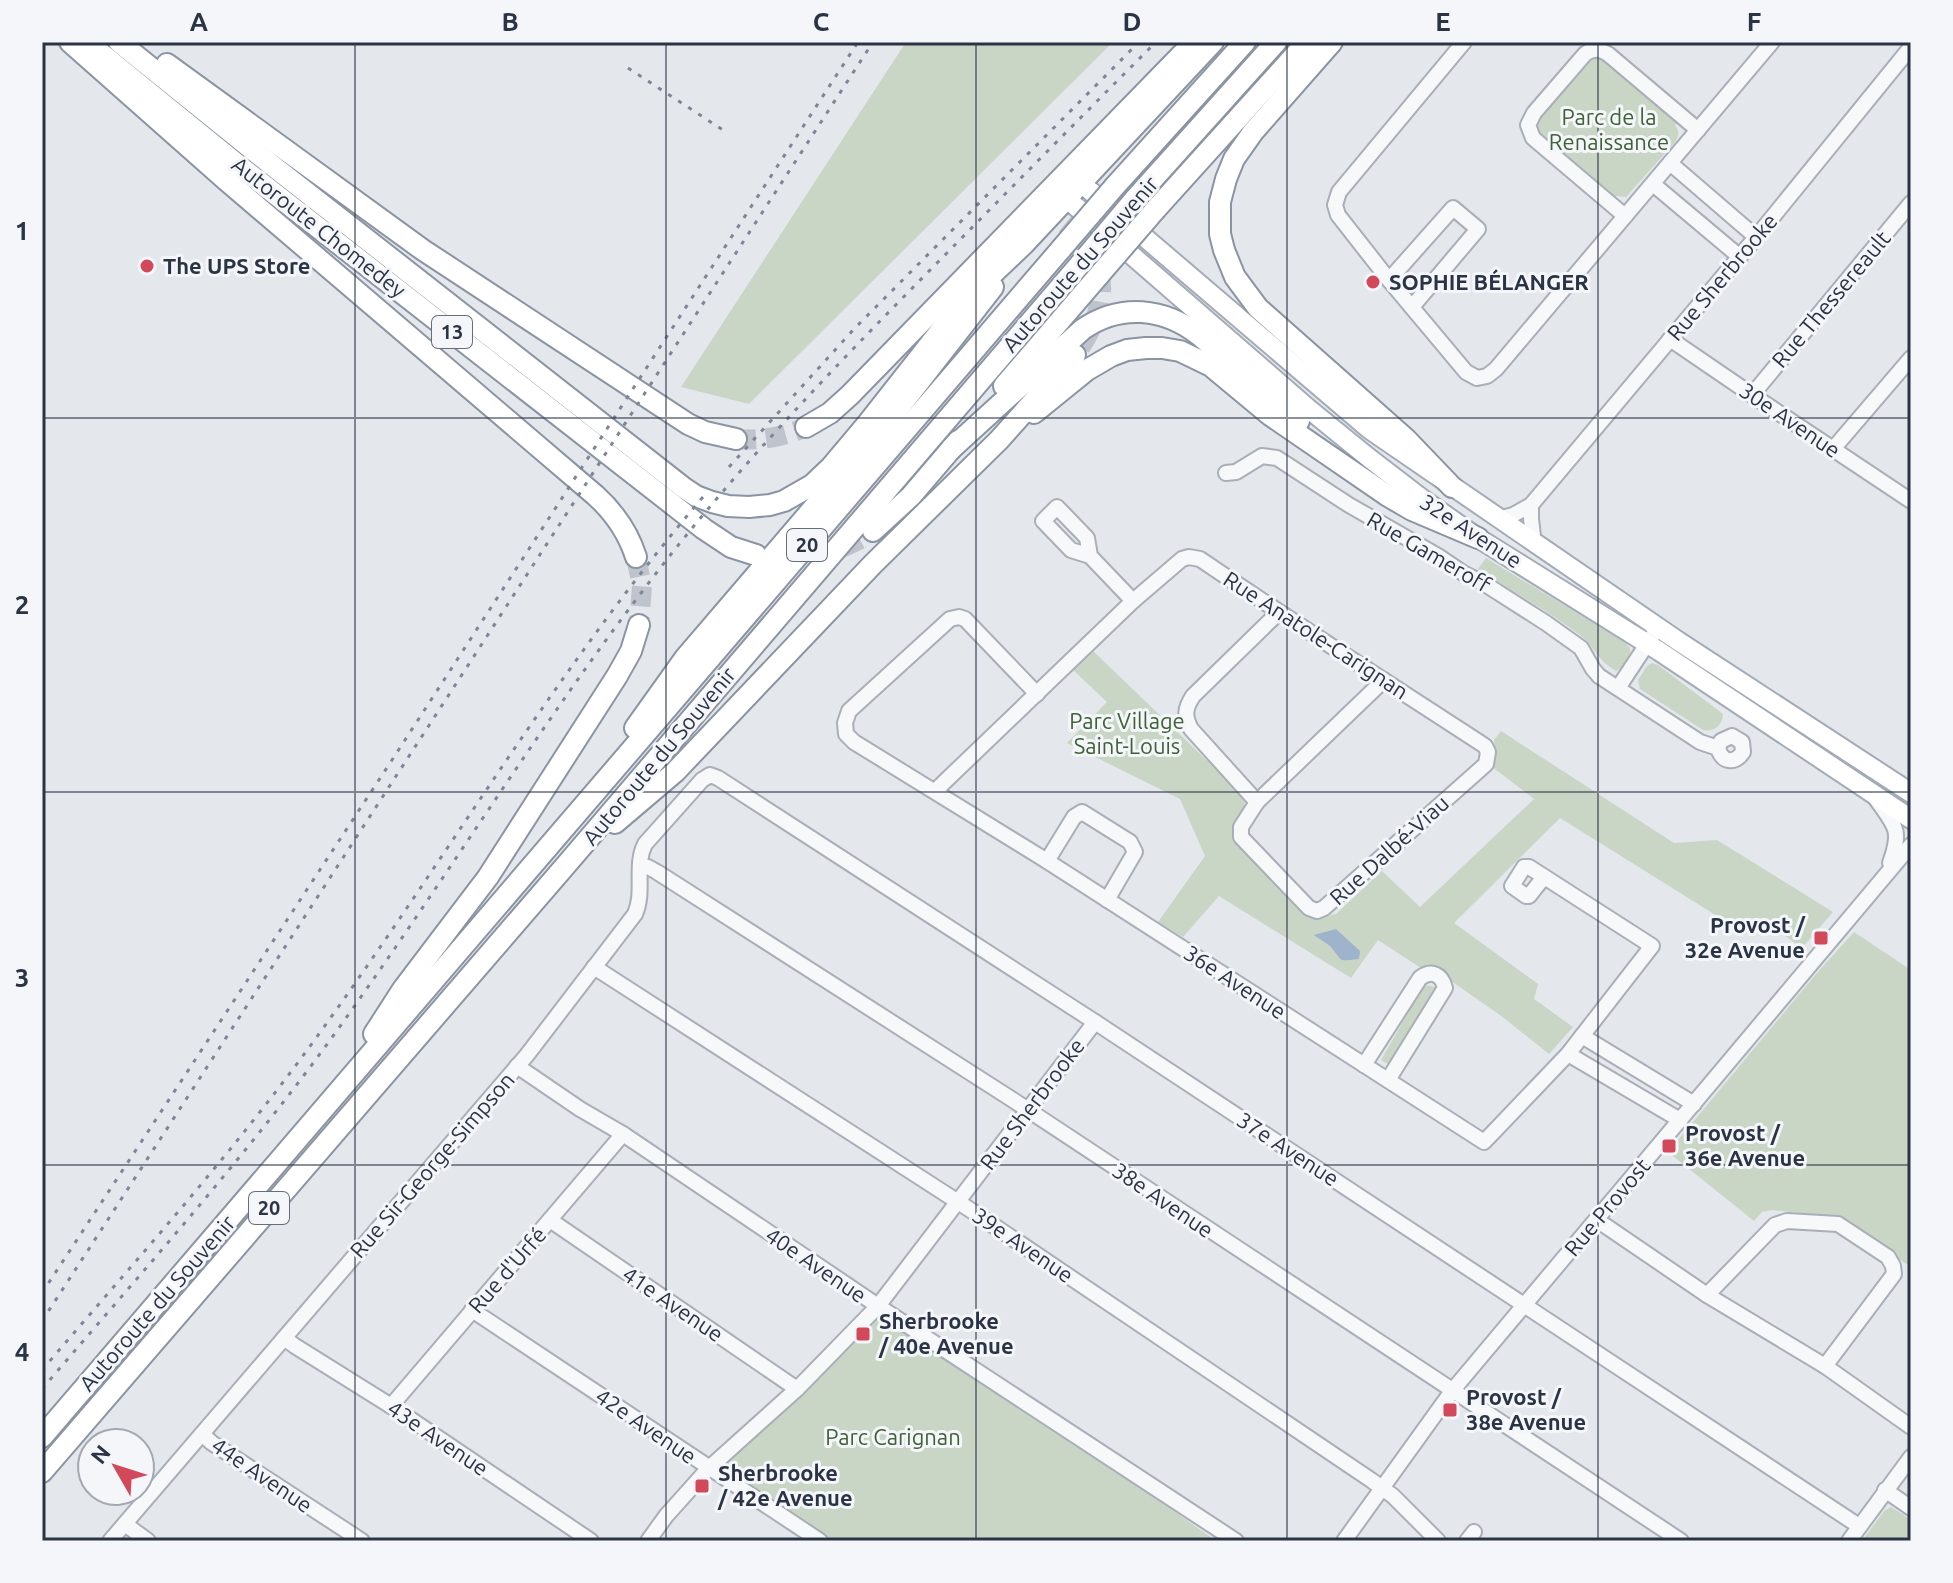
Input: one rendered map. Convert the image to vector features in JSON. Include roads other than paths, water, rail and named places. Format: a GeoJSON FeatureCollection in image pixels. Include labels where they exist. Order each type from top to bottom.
{"type":"FeatureCollection","features":[{"type":"Feature","properties":{"kind":"highway"},"geometry":{"type":"LineString","coordinates":[[70,42],[226,180],[606,505],[624,528],[636,557]]}},
{"type":"Feature","properties":{"kind":"highway","name":"Autoroute Chomedey"},"geometry":{"type":"LineString","coordinates":[[87,42],[238,165],[722,542],[756,555]]}},
{"type":"Feature","properties":{"kind":"highway","name":"Autoroute Chomedey"},"geometry":{"type":"LineString","coordinates":[[119,42],[665,473],[696,496],[728,506],[777,503],[800,494],[819,479],[964,301],[1024,244]]}},
{"type":"Feature","properties":{"kind":"highway"},"geometry":{"type":"LineString","coordinates":[[136,42],[470,282],[679,419],[705,432],[736,439]]}},
{"type":"Feature","properties":{"kind":"highway"},"geometry":{"type":"LineString","coordinates":[[806,427],[830,413],[850,395],[1194,42]]}},
{"type":"Feature","properties":{"kind":"highway"},"geometry":{"type":"LineString","coordinates":[[553,842],[685,658],[894,414],[976,311],[1024,244],[1066,205],[1213,42]]}},
{"type":"Feature","properties":{"kind":"highway","name":"Autoroute du Souvenir"},"geometry":{"type":"LineString","coordinates":[[42,1437],[1115,186],[1245,42]]}},
{"type":"Feature","properties":{"kind":"highway","name":"Autoroute du Souvenir"},"geometry":{"type":"LineString","coordinates":[[42,1472],[1135,199],[1276,42]]}},
{"type":"Feature","properties":{"kind":"highway"},"geometry":{"type":"LineString","coordinates":[[873,531],[911,496],[1156,209],[1307,42]]}},
{"type":"Feature","properties":{"kind":"highway"},"geometry":{"type":"LineString","coordinates":[[1332,42],[1253,132],[1234,159],[1220,202],[1220,234],[1224,250],[1235,277],[1258,308],[1406,439],[1452,487]]}},
{"type":"Feature","properties":{"kind":"highway"},"geometry":{"type":"LineString","coordinates":[[951,449],[1083,329],[1111,315],[1143,312],[1173,319],[1199,335],[1376,488]]}},
{"type":"Feature","properties":{"kind":"highway"},"geometry":{"type":"LineString","coordinates":[[999,440],[1101,360],[1137,348],[1162,348],[1188,354],[1211,366],[1270,415],[1412,510],[1478,538]]}},
{"type":"Feature","properties":{"kind":"highway"},"geometry":{"type":"LineString","coordinates":[[566,865],[675,772],[873,564],[999,440],[1075,355]]}},
{"type":"Feature","properties":{"kind":"highway"},"geometry":{"type":"LineString","coordinates":[[335,1095],[403,989],[488,877],[617,676],[631,651],[639,625]]}},
{"type":"Feature","properties":{"kind":"main road","name":"32e Avenue"},"geometry":{"type":"LineString","coordinates":[[1066,205],[1352,416],[1534,544],[1652,635],[1911,819]]}},
{"type":"Feature","properties":{"kind":"main road","name":"32e Avenue"},"geometry":{"type":"LineString","coordinates":[[1066,205],[1369,458],[1478,538],[1652,635],[1911,793]]}},
{"type":"Feature","properties":{"kind":"street"},"geometry":{"type":"LineString","coordinates":[[1464,42],[1339,192],[1335,205],[1338,215],[1389,280],[1466,372],[1477,378],[1487,376],[1496,369],[1772,42]]}},
{"type":"Feature","properties":{"kind":"street","name":"Rue Sherbrooke"},"geometry":{"type":"LineString","coordinates":[[1498,519],[1531,505],[1740,257],[1911,47]]}},
{"type":"Feature","properties":{"kind":"street"},"geometry":{"type":"LineString","coordinates":[[1625,216],[1533,138],[1529,121],[1544,101],[1585,54],[1600,49],[1698,130]]}},
{"type":"Feature","properties":{"kind":"street"},"geometry":{"type":"LineString","coordinates":[[1670,163],[1756,237]]}},
{"type":"Feature","properties":{"kind":"street"},"geometry":{"type":"LineString","coordinates":[[1653,184],[1740,257]]}},
{"type":"Feature","properties":{"kind":"street","name":"Rue Thessereault"},"geometry":{"type":"LineString","coordinates":[[1752,395],[1911,203]]}},
{"type":"Feature","properties":{"kind":"street"},"geometry":{"type":"LineString","coordinates":[[1389,280],[1453,208],[1478,229],[1412,307]]}},
{"type":"Feature","properties":{"kind":"street","name":"30e Avenue"},"geometry":{"type":"LineString","coordinates":[[1670,339],[1911,501]]}},
{"type":"Feature","properties":{"kind":"street"},"geometry":{"type":"LineString","coordinates":[[1833,449],[1911,358]]}},
{"type":"Feature","properties":{"kind":"street","name":"Rue Gameroff"},"geometry":{"type":"LineString","coordinates":[[1226,473],[1236,472],[1262,456],[1277,458],[1569,638],[1581,648],[1596,673],[1700,742],[1718,748]]}},
{"type":"Feature","properties":{"kind":"street"},"geometry":{"type":"LineString","coordinates":[[1531,505],[1534,544]]}},
{"type":"Feature","properties":{"kind":"street"},"geometry":{"type":"LineString","coordinates":[[1090,556],[1133,601]]}},
{"type":"Feature","properties":{"kind":"street","name":"Rue Anatole-Carignan"},"geometry":{"type":"LineString","coordinates":[[935,791],[1133,601],[1182,559],[1189,557],[1200,559],[1485,746],[1488,752],[1486,764]]}},
{"type":"Feature","properties":{"kind":"street"},"geometry":{"type":"LineString","coordinates":[[1257,802],[1191,729],[1186,719],[1186,706],[1278,613]]}},
{"type":"Feature","properties":{"kind":"street","name":"36e Avenue"},"geometry":{"type":"LineString","coordinates":[[1037,694],[965,619],[959,617],[950,619],[849,711],[845,723],[846,734],[854,742],[1047,861],[1484,1142],[1568,1054],[1652,946],[1544,877]]}},
{"type":"Feature","properties":{"kind":"street"},"geometry":{"type":"LineString","coordinates":[[1618,688],[1652,635]]}},
{"type":"Feature","properties":{"kind":"street","name":"Rue Dalbé-Viau"},"geometry":{"type":"LineString","coordinates":[[1384,680],[1257,802],[1241,827],[1241,837],[1309,908],[1317,911],[1324,908],[1486,764]]}},
{"type":"Feature","properties":{"kind":"street","name":"Rue Sir-George-Simpson"},"geometry":{"type":"LineString","coordinates":[[110,1541],[517,1066],[635,914],[640,897],[641,854],[647,841],[705,777],[714,776]]}},
{"type":"Feature","properties":{"kind":"street","name":"37e Avenue"},"geometry":{"type":"LineString","coordinates":[[714,776],[1095,1022],[1859,1526]]}},
{"type":"Feature","properties":{"kind":"street"},"geometry":{"type":"LineString","coordinates":[[1872,793],[1894,825],[1897,836],[1885,875]]}},
{"type":"Feature","properties":{"kind":"street"},"geometry":{"type":"LineString","coordinates":[[1047,861],[1074,817],[1082,812],[1130,842],[1135,852],[1107,900]]}},
{"type":"Feature","properties":{"kind":"street","name":"Rue Provost"},"geometry":{"type":"LineString","coordinates":[[1344,1541],[1452,1391],[1911,845]]}},
{"type":"Feature","properties":{"kind":"street","name":"38e Avenue"},"geometry":{"type":"LineString","coordinates":[[641,867],[657,872],[1027,1109],[1681,1541]]}},
{"type":"Feature","properties":{"kind":"street","name":"39e Avenue"},"geometry":{"type":"LineString","coordinates":[[594,967],[957,1202],[1382,1488],[1438,1541]]}},
{"type":"Feature","properties":{"kind":"street"},"geometry":{"type":"LineString","coordinates":[[1364,1065],[1420,978],[1426,973],[1434,974],[1443,980],[1445,988],[1388,1080]]}},
{"type":"Feature","properties":{"kind":"street","name":"Rue Sherbrooke"},"geometry":{"type":"LineString","coordinates":[[648,1541],[708,1469],[797,1389],[878,1306],[1095,1022]]}},
{"type":"Feature","properties":{"kind":"street"},"geometry":{"type":"LineString","coordinates":[[1582,1036],[1694,1104]]}},
{"type":"Feature","properties":{"kind":"street"},"geometry":{"type":"LineString","coordinates":[[1568,1054],[1680,1120]]}},
{"type":"Feature","properties":{"kind":"street","name":"40e Avenue"},"geometry":{"type":"LineString","coordinates":[[517,1066],[1236,1541]]}},
{"type":"Feature","properties":{"kind":"street","name":"Rue d'Urfé"},"geometry":{"type":"LineString","coordinates":[[391,1406],[623,1134]]}},
{"type":"Feature","properties":{"kind":"street","name":"41e Avenue"},"geometry":{"type":"LineString","coordinates":[[550,1220],[797,1389]]}},
{"type":"Feature","properties":{"kind":"street"},"geometry":{"type":"LineString","coordinates":[[1597,1220],[1707,1295],[1825,1366],[1911,1427]]}},
{"type":"Feature","properties":{"kind":"street"},"geometry":{"type":"LineString","coordinates":[[1707,1295],[1775,1225],[1787,1221],[1838,1224],[1888,1257],[1894,1274],[1825,1366]]}},
{"type":"Feature","properties":{"kind":"street","name":"42e Avenue"},"geometry":{"type":"LineString","coordinates":[[472,1310],[820,1541]]}},
{"type":"Feature","properties":{"kind":"street","name":"43e Avenue"},"geometry":{"type":"LineString","coordinates":[[284,1338],[591,1541]]}},
{"type":"Feature","properties":{"kind":"street","name":"44e Avenue"},"geometry":{"type":"LineString","coordinates":[[202,1434],[362,1541]]}},
{"type":"Feature","properties":{"kind":"street"},"geometry":{"type":"LineString","coordinates":[[1849,1541],[1911,1457]]}},
{"type":"Feature","properties":{"kind":"street"},"geometry":{"type":"LineString","coordinates":[[1885,1490],[1911,1508]]}},
{"type":"Feature","properties":{"kind":"street"},"geometry":{"type":"LineString","coordinates":[[125,1524],[148,1541]]}},
{"type":"Feature","properties":{"kind":"water"},"geometry":{"type":"Polygon","coordinates":[[[1336,929],[1360,951],[1359,959],[1342,960],[1314,935],[1336,929]]]}},
{"type":"Feature","properties":{"kind":"tunnel"},"geometry":{"type":"LineString","coordinates":[[1065,224],[1092,254],[1099,270],[1101,286],[1095,320],[1075,355]]}},
{"type":"Feature","properties":{"kind":"tunnel"},"geometry":{"type":"LineString","coordinates":[[736,439],[772,438],[806,427]]}},
{"type":"Feature","properties":{"kind":"tunnel"},"geometry":{"type":"LineString","coordinates":[[783,559],[830,552],[873,531]]}},
{"type":"Feature","properties":{"kind":"tunnel"},"geometry":{"type":"LineString","coordinates":[[636,557],[642,586],[639,625]]}},
{"type":"Feature","properties":{"kind":"railway"},"geometry":{"type":"LineString","coordinates":[[42,1293],[858,42]]}},
{"type":"Feature","properties":{"kind":"railway"},"geometry":{"type":"LineString","coordinates":[[42,1321],[873,42]]}},
{"type":"Feature","properties":{"kind":"railway"},"geometry":{"type":"LineString","coordinates":[[729,467],[854,329],[1139,42]]}},
{"type":"Feature","properties":{"kind":"railway"},"geometry":{"type":"LineString","coordinates":[[42,1389],[191,1215],[299,1082],[376,976],[584,671],[703,515],[835,368],[1156,42]]}},
{"type":"Feature","properties":{"kind":"railway"},"geometry":{"type":"LineString","coordinates":[[628,68],[726,132]]}},
{"type":"Feature","properties":{"kind":"railway"},"geometry":{"type":"LineString","coordinates":[[42,1370],[274,1094],[355,984],[547,701],[649,563],[703,497]]}},
{"type":"Feature","properties":{"kind":"place","name":"The UPS Store"},"geometry":{"type":"Point","coordinates":[147,266]}},
{"type":"Feature","properties":{"kind":"place","name":"SOPHIE BÉLANGER"},"geometry":{"type":"Point","coordinates":[1373,282]}},
{"type":"Feature","properties":{"kind":"place","name":"Provost / 32e Avenue"},"geometry":{"type":"Point","coordinates":[1821,938]}},
{"type":"Feature","properties":{"kind":"place","name":"Provost / 36e Avenue"},"geometry":{"type":"Point","coordinates":[1669,1146]}},
{"type":"Feature","properties":{"kind":"place","name":"Sherbrooke / 40e Avenue"},"geometry":{"type":"Point","coordinates":[863,1334]}},
{"type":"Feature","properties":{"kind":"place","name":"Provost / 38e Avenue"},"geometry":{"type":"Point","coordinates":[1450,1410]}},
{"type":"Feature","properties":{"kind":"place","name":"Sherbrooke / 42e Avenue"},"geometry":{"type":"Point","coordinates":[702,1486]}},
{"type":"Feature","properties":{"kind":"park label","name":"Parc de la Renaissance"},"geometry":{"type":"Point","coordinates":[1609,130]}},
{"type":"Feature","properties":{"kind":"park label","name":"Parc Village Saint-Louis"},"geometry":{"type":"Point","coordinates":[1127,734]}},
{"type":"Feature","properties":{"kind":"park label","name":"Parc Carignan"},"geometry":{"type":"Point","coordinates":[893,1437]}}]}
